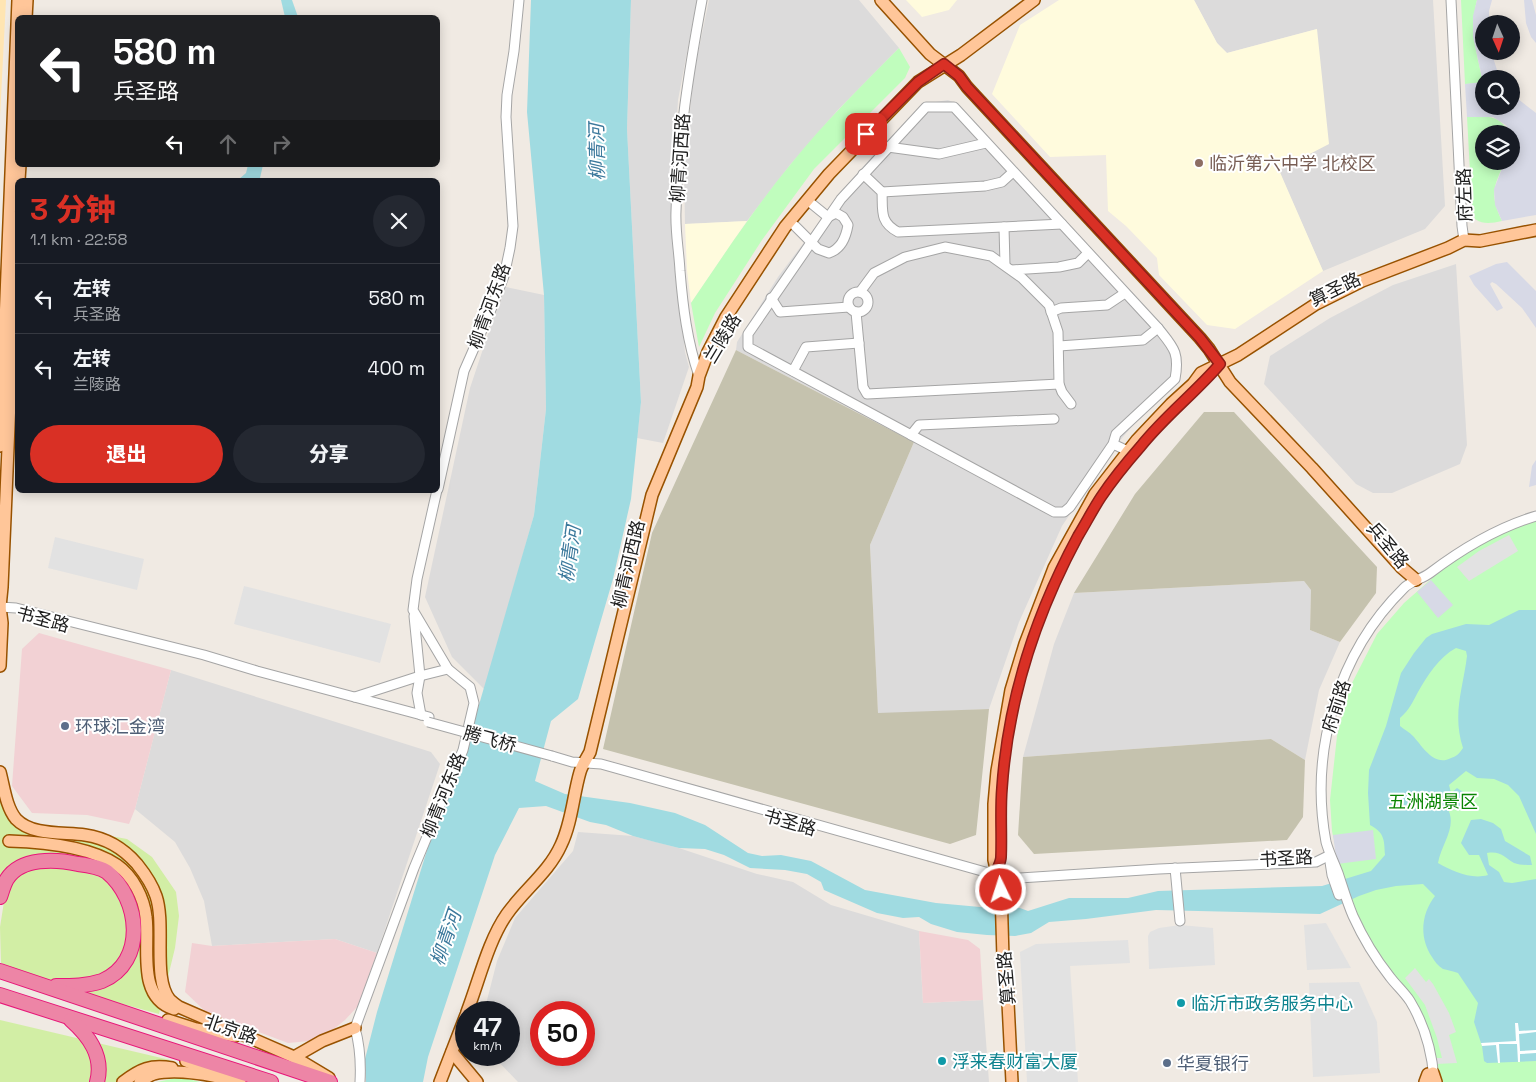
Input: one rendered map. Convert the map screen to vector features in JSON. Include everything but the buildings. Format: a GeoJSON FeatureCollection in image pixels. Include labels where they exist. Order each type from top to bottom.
{"type":"FeatureCollection","features":[{"type":"Feature","properties":{"kind":"highway"},"geometry":{"type":"LineString","coordinates":[[0,897],[7,878],[18,870],[31,863],[60,860],[106,871],[128,900],[133,915],[135,935],[124,963],[103,980],[77,986],[44,986]]}},
{"type":"Feature","properties":{"kind":"highway","name":"北京路"},"geometry":{"type":"LineString","coordinates":[[0,972],[330,1082]]}},
{"type":"Feature","properties":{"kind":"highway"},"geometry":{"type":"LineString","coordinates":[[0,995],[270,1082]]}},
{"type":"Feature","properties":{"kind":"highway"},"geometry":{"type":"LineString","coordinates":[[66,1016],[87,1036],[95,1049],[99,1060],[97,1082]]}},
{"type":"Feature","properties":{"kind":"main road"},"geometry":{"type":"LineString","coordinates":[[17,15],[18,0]]}},
{"type":"Feature","properties":{"kind":"main road"},"geometry":{"type":"LineString","coordinates":[[26,15],[27,0]]}},
{"type":"Feature","properties":{"kind":"main road","name":"兵圣路"},"geometry":{"type":"LineString","coordinates":[[881,0],[930,54],[944,64]]}},
{"type":"Feature","properties":{"kind":"main road","name":"兵圣路"},"geometry":{"type":"LineString","coordinates":[[888,0],[929,45],[944,64],[953,81],[1085,220],[1205,352],[1253,396],[1397,553],[1416,580]]}},
{"type":"Feature","properties":{"kind":"main road","name":"兰陵路"},"geometry":{"type":"LineString","coordinates":[[699,376],[714,355],[732,320],[763,271],[812,204],[860,150],[956,50],[1022,0]]}},
{"type":"Feature","properties":{"kind":"main road","name":"兰陵路"},"geometry":{"type":"LineString","coordinates":[[699,376],[708,352],[726,317],[763,260],[828,174],[918,82],[961,55],[1034,0]]}},
{"type":"Feature","properties":{"kind":"main road"},"geometry":{"type":"LineString","coordinates":[[0,446],[15,74]]}},
{"type":"Feature","properties":{"kind":"main road","name":"算圣路"},"geometry":{"type":"LineString","coordinates":[[1006,1082],[998,900],[1001,890],[996,875],[994,850],[994,804],[997,771],[1011,690],[1022,654],[1054,568],[1095,494],[1128,451],[1171,404],[1193,384],[1201,373],[1238,355],[1316,304],[1362,282],[1464,240],[1536,224]]}},
{"type":"Feature","properties":{"kind":"main road","name":"算圣路"},"geometry":{"type":"LineString","coordinates":[[1464,240],[1480,241],[1536,230]]}},
{"type":"Feature","properties":{"kind":"main road"},"geometry":{"type":"LineString","coordinates":[[0,666],[2,623],[0,607],[3,577],[15,288]]}},
{"type":"Feature","properties":{"kind":"main road","name":"算圣路"},"geometry":{"type":"LineString","coordinates":[[996,875],[1001,860],[1000,804],[1003,772],[1017,692],[1031,646],[1060,571],[1100,497],[1119,472],[1175,408],[1207,379],[1220,364]]}},
{"type":"Feature","properties":{"kind":"main road","name":"柳青河西路"},"geometry":{"type":"LineString","coordinates":[[472,1001],[492,943],[506,916],[520,897],[550,864],[561,846],[578,783],[584,772],[584,750],[645,493],[691,385],[699,376]]}},
{"type":"Feature","properties":{"kind":"main road"},"geometry":{"type":"LineString","coordinates":[[0,772],[8,802],[16,818],[30,827],[87,835],[110,842],[128,853],[148,878],[156,897],[160,921],[160,974],[162,985],[170,1000],[179,1007],[294,1057],[335,1082]]}},
{"type":"Feature","properties":{"kind":"main road"},"geometry":{"type":"LineString","coordinates":[[9,841],[41,842],[62,846],[94,854],[117,865],[133,882],[142,897],[146,916],[146,966],[148,981],[156,996],[169,1008],[216,1023]]}},
{"type":"Feature","properties":{"kind":"main road","name":"算圣路"},"geometry":{"type":"LineString","coordinates":[[1000,958],[1007,983],[1012,1082]]}},
{"type":"Feature","properties":{"kind":"main road"},"geometry":{"type":"LineString","coordinates":[[93,1002],[135,1010],[196,1029],[251,1039]]}},
{"type":"Feature","properties":{"kind":"main road"},"geometry":{"type":"LineString","coordinates":[[89,1024],[125,1042],[189,1062],[235,1081]]}},
{"type":"Feature","properties":{"kind":"main road"},"geometry":{"type":"LineString","coordinates":[[294,1057],[336,1034],[354,1028]]}},
{"type":"Feature","properties":{"kind":"main road","name":"柳青河西路"},"geometry":{"type":"LineString","coordinates":[[440,1082],[455,1044]]}},
{"type":"Feature","properties":{"kind":"main road"},"geometry":{"type":"LineString","coordinates":[[308,1049],[305,1060],[313,1068]]}},
{"type":"Feature","properties":{"kind":"main road"},"geometry":{"type":"LineString","coordinates":[[452,1052],[477,1082]]}},
{"type":"Feature","properties":{"kind":"main road"},"geometry":{"type":"LineString","coordinates":[[123,1082],[134,1073],[153,1065],[235,1081]]}},
{"type":"Feature","properties":{"kind":"main road"},"geometry":{"type":"LineString","coordinates":[[140,1082],[152,1074],[186,1072]]}},
{"type":"Feature","properties":{"kind":"street","name":"柳青河东路"},"geometry":{"type":"LineString","coordinates":[[440,477],[464,372],[501,283],[514,226],[506,117],[519,0]]}},
{"type":"Feature","properties":{"kind":"street","name":"柳青河西路"},"geometry":{"type":"LineString","coordinates":[[699,376],[691,353],[687,331],[676,212],[684,101],[702,0]]}},
{"type":"Feature","properties":{"kind":"street","name":"府左路"},"geometry":{"type":"LineString","coordinates":[[1453,0],[1464,240]]}},
{"type":"Feature","properties":{"kind":"street"},"geometry":{"type":"LineString","coordinates":[[926,107],[954,107],[1158,328],[1174,350],[1176,358],[1174,379],[1116,434],[1113,444],[1070,507],[1064,512],[1054,512],[748,347],[748,334],[771,298],[841,199],[888,147],[926,107]]}},
{"type":"Feature","properties":{"kind":"street"},"geometry":{"type":"LineString","coordinates":[[888,147],[939,154],[986,143]]}},
{"type":"Feature","properties":{"kind":"street"},"geometry":{"type":"LineString","coordinates":[[882,192],[986,186],[1002,182],[1014,172]]}},
{"type":"Feature","properties":{"kind":"street"},"geometry":{"type":"LineString","coordinates":[[863,174],[882,192],[883,217],[889,227],[898,232],[1062,224]]}},
{"type":"Feature","properties":{"kind":"street"},"geometry":{"type":"LineString","coordinates":[[812,204],[828,217]]}},
{"type":"Feature","properties":{"kind":"street"},"geometry":{"type":"LineString","coordinates":[[795,226],[818,249],[829,253],[836,250],[846,235],[848,225],[843,217],[836,213],[828,217]]}},
{"type":"Feature","properties":{"kind":"street"},"geometry":{"type":"LineString","coordinates":[[1004,227],[1008,268]]}},
{"type":"Feature","properties":{"kind":"street"},"geometry":{"type":"LineString","coordinates":[[1058,384],[867,394],[863,387],[859,343],[848,300],[850,296],[860,292],[874,274],[905,256],[945,246],[991,256],[1022,278],[1049,305],[1058,332],[1058,384],[1071,404]]}},
{"type":"Feature","properties":{"kind":"street"},"geometry":{"type":"LineString","coordinates":[[1008,268],[1068,265],[1078,263],[1088,253]]}},
{"type":"Feature","properties":{"kind":"street"},"geometry":{"type":"LineString","coordinates":[[771,298],[780,312],[863,311],[868,305],[866,297],[860,292]]}},
{"type":"Feature","properties":{"kind":"street"},"geometry":{"type":"LineString","coordinates":[[1051,312],[1060,308],[1107,305],[1125,293]]}},
{"type":"Feature","properties":{"kind":"street"},"geometry":{"type":"LineString","coordinates":[[1059,346],[1143,340],[1158,328]]}},
{"type":"Feature","properties":{"kind":"street"},"geometry":{"type":"LineString","coordinates":[[793,371],[806,347],[859,343]]}},
{"type":"Feature","properties":{"kind":"street"},"geometry":{"type":"LineString","coordinates":[[911,435],[918,424],[1054,419]]}},
{"type":"Feature","properties":{"kind":"street"},"geometry":{"type":"LineString","coordinates":[[1113,444],[1128,451]]}},
{"type":"Feature","properties":{"kind":"street","name":"柳青河东路"},"geometry":{"type":"LineString","coordinates":[[354,1028],[414,868],[463,750],[474,703],[470,687],[448,669],[413,610],[417,579],[436,493]]}},
{"type":"Feature","properties":{"kind":"street","name":"府前路"},"geometry":{"type":"LineString","coordinates":[[1431,1079],[1424,1031],[1415,1011],[1409,999],[1382,966],[1351,918],[1335,875],[1330,855],[1331,843],[1327,793],[1328,765],[1333,729],[1340,701],[1376,630],[1426,569],[1468,539],[1502,522],[1536,510]]}},
{"type":"Feature","properties":{"kind":"street","name":"府前路"},"geometry":{"type":"LineString","coordinates":[[1416,580],[1428,574],[1470,544],[1491,533],[1536,516]]}},
{"type":"Feature","properties":{"kind":"street","name":"书圣路"},"geometry":{"type":"LineString","coordinates":[[0,607],[16,608],[204,655],[426,718]]}},
{"type":"Feature","properties":{"kind":"street","name":"书圣路"},"geometry":{"type":"LineString","coordinates":[[0,607],[203,660],[256,676],[426,718]]}},
{"type":"Feature","properties":{"kind":"street"},"geometry":{"type":"LineString","coordinates":[[413,610],[420,676],[417,693],[426,718]]}},
{"type":"Feature","properties":{"kind":"street"},"geometry":{"type":"LineString","coordinates":[[355,697],[448,669]]}},
{"type":"Feature","properties":{"kind":"street","name":"腾飞桥"},"geometry":{"type":"LineString","coordinates":[[426,718],[553,754]]}},
{"type":"Feature","properties":{"kind":"street","name":"书圣路"},"geometry":{"type":"LineString","coordinates":[[553,754],[572,762],[601,764],[1005,879],[1175,868],[1316,862],[1330,855]]}},
{"type":"Feature","properties":{"kind":"street","name":"书圣路"},"geometry":{"type":"LineString","coordinates":[[996,875],[1330,855]]}},
{"type":"Feature","properties":{"kind":"street"},"geometry":{"type":"LineString","coordinates":[[1175,868],[1180,918]]}},
{"type":"Feature","properties":{"kind":"street"},"geometry":{"type":"LineString","coordinates":[[354,1028],[358,1038],[361,1065],[360,1082]]}},
{"type":"Feature","properties":{"kind":"shaded area"},"geometry":{"type":"Polygon","coordinates":[[[631,0],[697,0],[678,100],[671,216],[685,352],[689,367],[663,443],[637,438],[641,402],[627,129],[631,0]]]}},
{"type":"Feature","properties":{"kind":"shaded area"},"geometry":{"type":"Polygon","coordinates":[[[709,0],[859,0],[899,48],[837,111],[790,165],[747,221],[685,224],[684,167],[694,72],[709,0]]]}},
{"type":"Feature","properties":{"kind":"shaded area"},"geometry":{"type":"Polygon","coordinates":[[[906,0],[957,0],[949,10],[922,17],[906,0]]]}},
{"type":"Feature","properties":{"kind":"shaded area","name":"临沂第六中学 北校区"},"geometry":{"type":"Polygon","coordinates":[[[1059,0],[1194,0],[1217,43],[1227,53],[1317,29],[1329,144],[1279,170],[1323,271],[1235,329],[1207,325],[1159,275],[1157,258],[1126,226],[1108,211],[1106,155],[1050,157],[992,94],[1020,25],[1059,0]]]}},
{"type":"Feature","properties":{"kind":"shaded area"},"geometry":{"type":"Polygon","coordinates":[[[1194,0],[1433,0],[1445,206],[1425,229],[1323,271],[1278,169],[1317,29],[1227,53],[1217,43],[1194,0]]]}},
{"type":"Feature","properties":{"kind":"shaded area"},"geometry":{"type":"Polygon","coordinates":[[[1477,0],[1492,0],[1489,15],[1475,15],[1475,46],[1473,37],[1473,16],[1477,0]]]}},
{"type":"Feature","properties":{"kind":"shaded area"},"geometry":{"type":"Polygon","coordinates":[[[1524,0],[1532,0],[1536,15],[1536,43],[1531,37],[1526,23],[1524,0]]]}},
{"type":"Feature","properties":{"kind":"shaded area"},"geometry":{"type":"Polygon","coordinates":[[[1478,60],[1494,60],[1497,70],[1480,70],[1478,60]]]}},
{"type":"Feature","properties":{"kind":"shaded area"},"geometry":{"type":"Polygon","coordinates":[[[1475,83],[1475,115],[1520,115],[1520,101],[1536,113],[1536,215],[1502,221],[1495,205],[1494,189],[1501,170],[1520,170],[1520,125],[1506,125],[1493,117],[1467,117],[1465,84],[1475,83]]]}},
{"type":"Feature","properties":{"kind":"shaded area"},"geometry":{"type":"Polygon","coordinates":[[[948,100],[957,104],[1163,325],[1177,345],[1180,358],[1178,378],[1159,395],[1117,444],[1062,526],[1019,622],[989,709],[878,714],[870,545],[914,442],[736,350],[737,342],[778,277],[844,189],[875,153],[923,104],[948,100]]]}},
{"type":"Feature","properties":{"kind":"shaded area"},"geometry":{"type":"Polygon","coordinates":[[[747,221],[691,303],[685,224],[747,221]]]}},
{"type":"Feature","properties":{"kind":"shaded area"},"geometry":{"type":"Polygon","coordinates":[[[1507,262],[1536,291],[1536,328],[1522,308],[1492,282],[1490,284],[1503,308],[1497,311],[1474,285],[1469,276],[1496,264],[1507,262]]]}},
{"type":"Feature","properties":{"kind":"shaded area"},"geometry":{"type":"Polygon","coordinates":[[[1456,264],[1467,445],[1460,464],[1392,493],[1373,493],[1356,484],[1264,384],[1270,356],[1330,318],[1393,285],[1456,264]]]}},
{"type":"Feature","properties":{"kind":"shaded area"},"geometry":{"type":"Polygon","coordinates":[[[506,287],[544,295],[546,409],[534,515],[485,690],[452,657],[425,597],[470,388],[506,287]]]}},
{"type":"Feature","properties":{"kind":"shaded area"},"geometry":{"type":"Polygon","coordinates":[[[736,350],[914,442],[870,545],[878,713],[989,709],[976,835],[950,844],[603,749],[652,533],[736,350]]]}},
{"type":"Feature","properties":{"kind":"shaded area"},"geometry":{"type":"Polygon","coordinates":[[[1204,412],[1234,412],[1377,567],[1376,593],[1340,642],[1310,630],[1311,590],[1304,581],[1074,593],[1135,494],[1204,412]]]}},
{"type":"Feature","properties":{"kind":"shaded area"},"geometry":{"type":"Polygon","coordinates":[[[1536,460],[1536,485],[1529,487],[1532,466],[1536,460]]]}},
{"type":"Feature","properties":{"kind":"shaded area"},"geometry":{"type":"Polygon","coordinates":[[[1509,535],[1518,551],[1469,581],[1457,567],[1479,551],[1509,535]]]}},
{"type":"Feature","properties":{"kind":"shaded area"},"geometry":{"type":"Polygon","coordinates":[[[55,537],[144,559],[137,590],[48,568],[55,537]]]}},
{"type":"Feature","properties":{"kind":"shaded area"},"geometry":{"type":"Polygon","coordinates":[[[1431,580],[1453,605],[1438,618],[1417,592],[1431,580]]]}},
{"type":"Feature","properties":{"kind":"shaded area"},"geometry":{"type":"Polygon","coordinates":[[[1304,581],[1311,590],[1310,630],[1340,642],[1319,690],[1305,760],[1271,739],[1023,757],[1054,644],[1074,593],[1304,581]]]}},
{"type":"Feature","properties":{"kind":"shaded area"},"geometry":{"type":"Polygon","coordinates":[[[244,586],[391,624],[380,663],[234,624],[244,586]]]}},
{"type":"Feature","properties":{"kind":"shaded area"},"geometry":{"type":"Polygon","coordinates":[[[39,633],[171,670],[135,809],[129,824],[87,815],[32,813],[12,786],[22,649],[39,633]]]}},
{"type":"Feature","properties":{"kind":"shaded area"},"geometry":{"type":"Polygon","coordinates":[[[171,670],[431,752],[440,764],[377,953],[335,939],[212,946],[204,901],[190,868],[175,842],[135,809],[171,670]]]}},
{"type":"Feature","properties":{"kind":"shaded area"},"geometry":{"type":"Polygon","coordinates":[[[1271,739],[1305,760],[1303,817],[1287,840],[1034,854],[1018,835],[1023,757],[1271,739]]]}},
{"type":"Feature","properties":{"kind":"shaded area"},"geometry":{"type":"Polygon","coordinates":[[[1373,830],[1376,859],[1337,864],[1333,835],[1373,830]]]}},
{"type":"Feature","properties":{"kind":"shaded area"},"geometry":{"type":"Polygon","coordinates":[[[578,832],[633,836],[679,848],[757,874],[793,882],[831,905],[919,931],[923,1003],[983,1000],[989,1082],[518,1082],[503,1066],[520,1066],[520,1001],[487,1001],[497,961],[515,918],[573,851],[578,832]]]}},
{"type":"Feature","properties":{"kind":"shaded area"},"geometry":{"type":"Polygon","coordinates":[[[1326,923],[1351,968],[1307,970],[1304,925],[1326,923]]]}},
{"type":"Feature","properties":{"kind":"shaded area"},"geometry":{"type":"Polygon","coordinates":[[[1180,925],[1213,928],[1215,965],[1149,969],[1148,936],[1150,932],[1159,928],[1180,925]]]}},
{"type":"Feature","properties":{"kind":"shaded area"},"geometry":{"type":"Polygon","coordinates":[[[919,931],[968,940],[980,949],[983,1000],[923,1003],[919,931]]]}},
{"type":"Feature","properties":{"kind":"shaded area"},"geometry":{"type":"Polygon","coordinates":[[[335,939],[377,953],[358,1006],[345,1020],[320,1040],[288,1043],[206,1012],[185,992],[192,943],[212,946],[335,939]]]}},
{"type":"Feature","properties":{"kind":"shaded area"},"geometry":{"type":"Polygon","coordinates":[[[1128,940],[1130,963],[1070,966],[1078,1082],[1027,1082],[1020,952],[1036,944],[1128,940]]]}},
{"type":"Feature","properties":{"kind":"shaded area"},"geometry":{"type":"Polygon","coordinates":[[[1415,968],[1426,982],[1429,979],[1433,984],[1449,1013],[1456,1032],[1449,1035],[1457,1063],[1436,1064],[1435,1058],[1442,1058],[1437,1038],[1425,1005],[1405,978],[1415,968]]]}},
{"type":"Feature","properties":{"kind":"shaded area"},"geometry":{"type":"Polygon","coordinates":[[[1359,982],[1377,1022],[1380,1073],[1313,1077],[1309,983],[1359,982]]]}},
{"type":"Feature","properties":{"kind":"green space"},"geometry":{"type":"Polygon","coordinates":[[[1461,0],[1477,0],[1474,22],[1475,60],[1478,60],[1480,70],[1475,70],[1475,83],[1465,84],[1461,0]]]}},
{"type":"Feature","properties":{"kind":"green space"},"geometry":{"type":"Polygon","coordinates":[[[899,48],[910,67],[905,78],[814,169],[762,240],[715,313],[699,347],[691,303],[751,216],[803,149],[899,48]]]}},
{"type":"Feature","properties":{"kind":"green space"},"geometry":{"type":"Polygon","coordinates":[[[1467,117],[1487,117],[1497,120],[1504,125],[1475,125],[1475,170],[1501,170],[1494,197],[1502,221],[1485,223],[1478,221],[1475,219],[1472,208],[1467,117]]]}},
{"type":"Feature","properties":{"kind":"green space","name":"五洲湖景区"},"geometry":{"type":"Polygon","coordinates":[[[1536,519],[1536,1082],[1441,1082],[1430,1034],[1410,994],[1383,962],[1355,912],[1341,874],[1332,831],[1330,800],[1337,736],[1349,689],[1377,634],[1404,603],[1445,567],[1486,541],[1536,519]]]}},
{"type":"Feature","properties":{"kind":"green space"},"geometry":{"type":"Polygon","coordinates":[[[0,789],[25,824],[72,829],[127,839],[152,857],[176,892],[179,916],[175,948],[159,1014],[61,987],[1,963],[0,927],[7,883],[0,881],[0,789]]]}},
{"type":"Feature","properties":{"kind":"green space"},"geometry":{"type":"Polygon","coordinates":[[[0,1020],[170,1060],[136,1082],[0,1082],[0,1020]]]}},
{"type":"Feature","properties":{"kind":"green space"},"geometry":{"type":"Polygon","coordinates":[[[181,1077],[200,1082],[157,1082],[181,1077]]]}},
{"type":"Feature","properties":{"kind":"sand"},"geometry":{"type":"Polygon","coordinates":[[[0,0],[6,0],[0,117],[0,0]]]}},
{"type":"Feature","properties":{"kind":"water"},"geometry":{"type":"Polygon","coordinates":[[[281,0],[292,0],[297,15],[285,15],[281,0]]]}},
{"type":"Feature","properties":{"kind":"water","name":"柳青河"},"geometry":{"type":"Polygon","coordinates":[[[531,0],[631,0],[627,129],[641,402],[631,499],[613,579],[578,699],[551,721],[535,781],[565,794],[630,803],[675,813],[705,825],[748,853],[762,856],[781,855],[811,861],[865,890],[936,903],[1020,908],[1028,911],[1069,898],[1128,898],[1158,891],[1322,886],[1371,871],[1385,855],[1383,837],[1379,831],[1370,825],[1369,770],[1386,726],[1401,673],[1414,653],[1426,638],[1432,634],[1466,624],[1489,625],[1519,610],[1536,610],[1536,834],[1519,796],[1508,785],[1494,779],[1477,778],[1466,771],[1449,785],[1451,793],[1457,788],[1463,792],[1469,802],[1465,811],[1457,809],[1452,803],[1446,806],[1451,820],[1438,863],[1468,876],[1488,875],[1479,855],[1469,855],[1461,843],[1471,820],[1481,819],[1493,823],[1501,829],[1505,841],[1530,856],[1532,865],[1523,865],[1514,863],[1499,854],[1487,853],[1489,865],[1499,872],[1504,882],[1512,883],[1536,879],[1536,1061],[1487,1063],[1484,1061],[1482,1046],[1474,1022],[1478,1003],[1458,973],[1443,969],[1437,964],[1425,942],[1424,918],[1435,896],[1423,884],[1376,890],[1320,914],[1156,910],[1049,922],[1031,933],[1015,936],[987,935],[957,932],[931,924],[919,917],[903,918],[877,913],[824,890],[821,882],[807,874],[785,870],[750,868],[724,855],[705,849],[679,848],[655,842],[546,806],[519,808],[495,855],[428,1057],[423,1082],[366,1082],[365,1059],[377,1012],[428,847],[461,767],[534,515],[546,409],[544,295],[527,112],[531,0]],[[1456,648],[1444,656],[1425,680],[1409,709],[1400,718],[1400,726],[1413,736],[1429,754],[1439,760],[1455,756],[1463,748],[1458,724],[1458,713],[1467,656],[1466,651],[1456,648]]]}},
{"type":"Feature","properties":{"kind":"water"},"geometry":{"type":"Polygon","coordinates":[[[248,167],[263,167],[260,178],[240,178],[246,173],[248,167]]]}},
{"type":"Feature","properties":{"kind":"pier"},"geometry":{"type":"Polygon","coordinates":[[[1515,1023],[1518,1023],[1519,1031],[1536,1030],[1536,1032],[1519,1034],[1520,1051],[1536,1050],[1536,1053],[1520,1054],[1520,1062],[1518,1062],[1517,1044],[1499,1044],[1500,1063],[1498,1063],[1496,1045],[1482,1046],[1481,1043],[1516,1041],[1515,1023]]]}},
{"type":"Feature","properties":{"kind":"place","name":"临沂第六中学 北校区"},"geometry":{"type":"Point","coordinates":[1199,163]}},
{"type":"Feature","properties":{"kind":"place","name":"环球汇金湾"},"geometry":{"type":"Point","coordinates":[65,726]}},
{"type":"Feature","properties":{"kind":"place","name":"临沂市政务服务中心"},"geometry":{"type":"Point","coordinates":[1181,1003]}},
{"type":"Feature","properties":{"kind":"place","name":"浮来春财富大厦"},"geometry":{"type":"Point","coordinates":[942,1061]}},
{"type":"Feature","properties":{"kind":"place","name":"华夏银行"},"geometry":{"type":"Point","coordinates":[1167,1063]}},
{"type":"Feature","properties":{"kind":"route"},"geometry":{"type":"LineString","coordinates":[[866,134],[918,82],[944,64],[959,76],[967,87],[1083,209],[1210,348],[1220,364],[1207,379],[1175,408],[1142,444],[1100,497],[1060,571],[1048,599],[1017,692],[1008,736],[1000,804],[1001,860],[996,875],[1001,890]]}}]}
